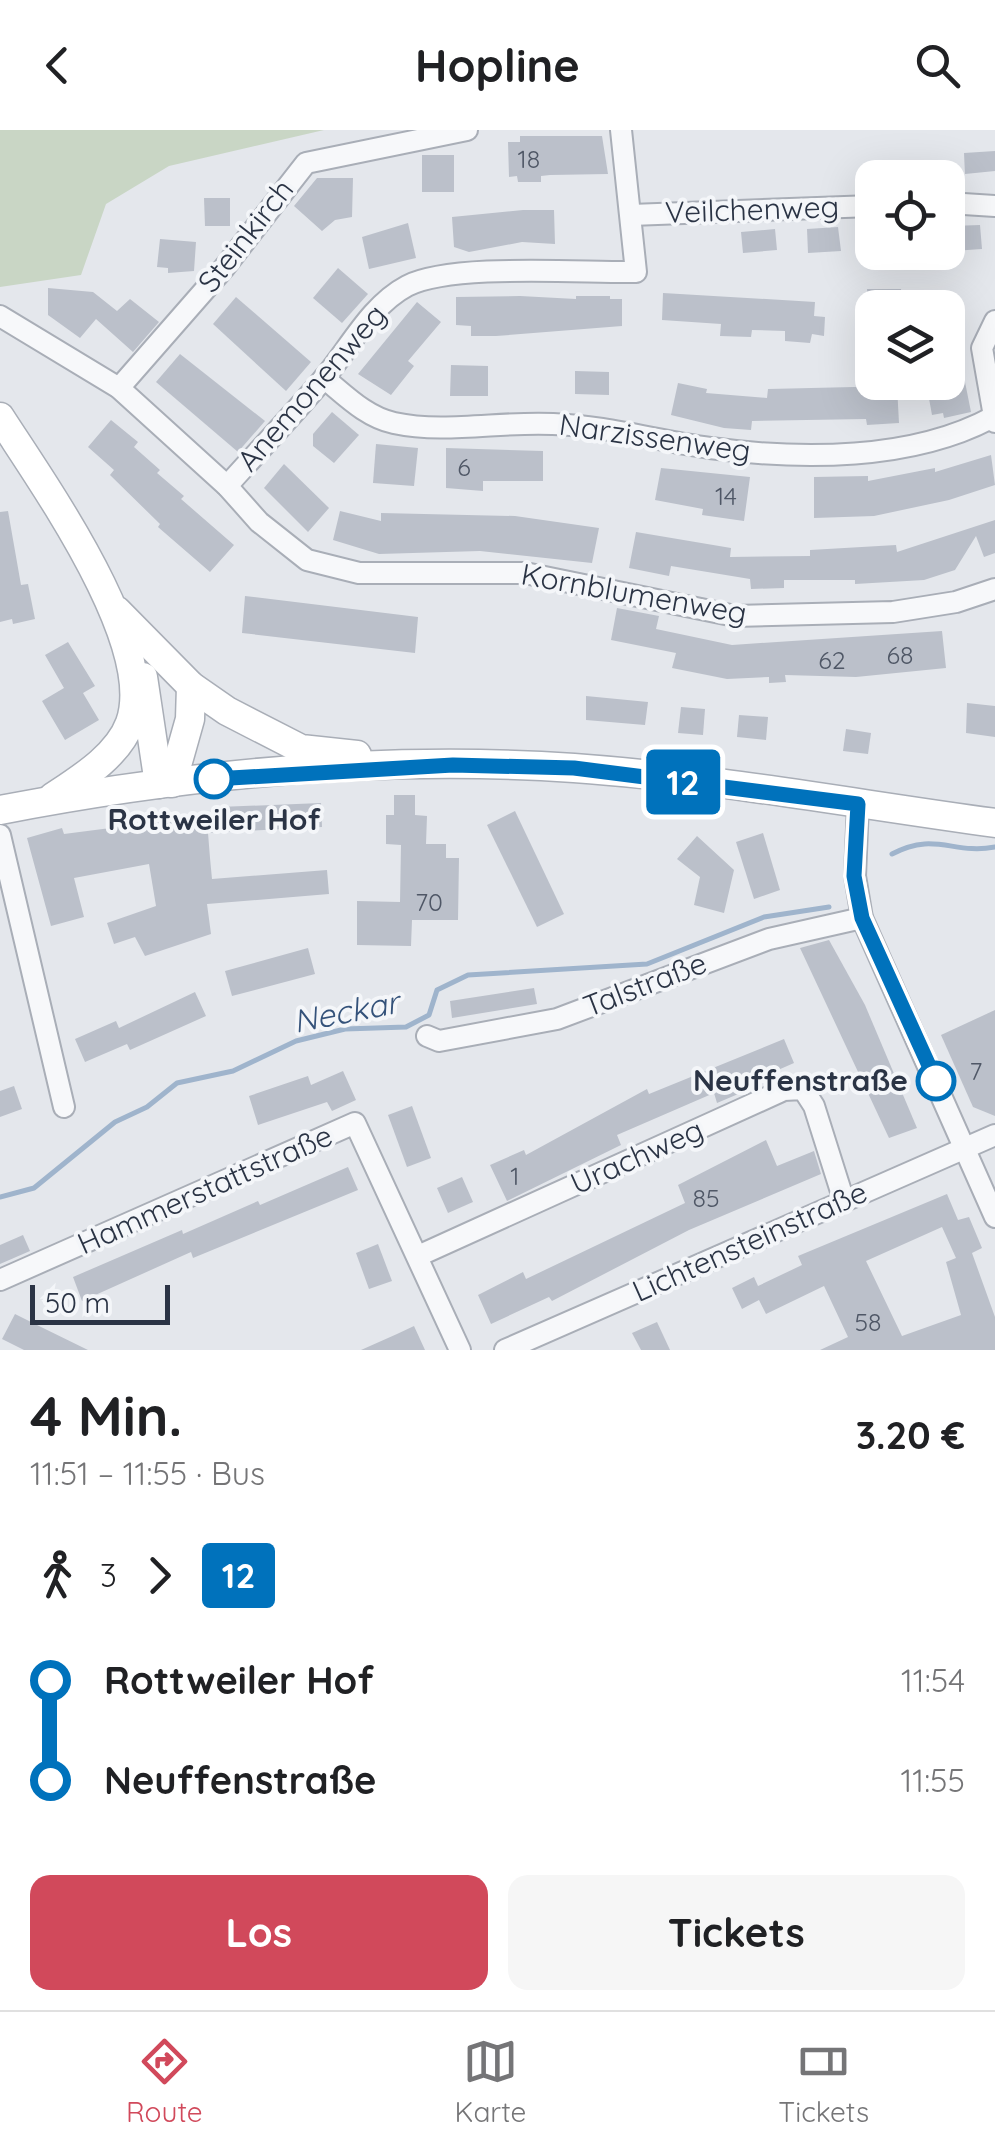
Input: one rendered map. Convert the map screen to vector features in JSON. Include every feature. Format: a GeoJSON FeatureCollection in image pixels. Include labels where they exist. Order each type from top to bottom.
{"type":"FeatureCollection","features":[{"type":"Feature","properties":{"kind":"main road"},"geometry":{"type":"LineString","coordinates":[[0,418],[117,611],[191,686],[227,712],[301,749],[453,765],[574,768],[995,823]]}},
{"type":"Feature","properties":{"kind":"main road"},"geometry":{"type":"LineString","coordinates":[[48,801],[111,753],[130,723],[132,690],[117,611]]}},
{"type":"Feature","properties":{"kind":"main road"},"geometry":{"type":"LineString","coordinates":[[127,650],[143,678],[165,784]]}},
{"type":"Feature","properties":{"kind":"main road"},"geometry":{"type":"LineString","coordinates":[[165,784],[190,718],[191,686]]}},
{"type":"Feature","properties":{"kind":"main road"},"geometry":{"type":"LineString","coordinates":[[0,810],[165,784],[453,765]]}},
{"type":"Feature","properties":{"kind":"street","name":"Steinkirch"},"geometry":{"type":"LineString","coordinates":[[118,388],[224,268],[306,163],[467,130]]}},
{"type":"Feature","properties":{"kind":"street"},"geometry":{"type":"LineString","coordinates":[[621,130],[631,215]]}},
{"type":"Feature","properties":{"kind":"street"},"geometry":{"type":"LineString","coordinates":[[965,204],[995,206]]}},
{"type":"Feature","properties":{"kind":"street","name":"Veilchenweg"},"geometry":{"type":"LineString","coordinates":[[631,215],[855,207]]}},
{"type":"Feature","properties":{"kind":"street","name":"Anemonenweg"},"geometry":{"type":"LineString","coordinates":[[228,486],[324,378],[383,302],[408,286],[432,278],[636,272],[631,215]]}},
{"type":"Feature","properties":{"kind":"street","name":"Kornblumenweg"},"geometry":{"type":"LineString","coordinates":[[0,316],[82,362],[118,388],[228,486],[259,522],[308,560],[358,573],[526,573],[735,616],[893,612],[956,602],[995,589]]}},
{"type":"Feature","properties":{"kind":"street"},"geometry":{"type":"LineString","coordinates":[[994,419],[982,348],[995,321]]}},
{"type":"Feature","properties":{"kind":"street","name":"Narzissenweg"},"geometry":{"type":"LineString","coordinates":[[324,378],[367,412],[394,423],[552,424],[631,431],[708,448],[768,453],[837,453],[912,445],[994,419]]}},
{"type":"Feature","properties":{"kind":"street"},"geometry":{"type":"LineString","coordinates":[[858,804],[854,876],[862,918],[995,1217]]}},
{"type":"Feature","properties":{"kind":"street"},"geometry":{"type":"LineString","coordinates":[[0,835],[64,1107]]}},
{"type":"Feature","properties":{"kind":"street","name":"Talstraße"},"geometry":{"type":"LineString","coordinates":[[426,1036],[440,1041],[556,1019],[770,939],[862,918]]}},
{"type":"Feature","properties":{"kind":"street","name":"Urachweg"},"geometry":{"type":"LineString","coordinates":[[418,1256],[784,1090],[804,1090],[814,1106],[844,1200]]}},
{"type":"Feature","properties":{"kind":"street","name":"Hammerstattstraße"},"geometry":{"type":"LineString","coordinates":[[0,1280],[356,1123],[418,1256]]}},
{"type":"Feature","properties":{"kind":"street","name":"Lichtensteinstraße"},"geometry":{"type":"LineString","coordinates":[[505,1350],[995,1135]]}},
{"type":"Feature","properties":{"kind":"street"},"geometry":{"type":"LineString","coordinates":[[418,1256],[460,1350]]}},
{"type":"Feature","properties":{"kind":"green space"},"geometry":{"type":"Polygon","coordinates":[[[0,130],[324,130],[169,166],[106,204],[81,275],[0,287],[0,130]]]}},
{"type":"Feature","properties":{"kind":"building"},"geometry":{"type":"Polygon","coordinates":[[[520,136],[602,136],[608,174],[550,175],[541,176],[541,182],[518,182],[517,176],[509,177],[508,142],[520,142],[520,136]]]}},
{"type":"Feature","properties":{"kind":"building"},"geometry":{"type":"Polygon","coordinates":[[[995,151],[995,171],[965,174],[964,153],[995,151]]]}},
{"type":"Feature","properties":{"kind":"building"},"geometry":{"type":"Polygon","coordinates":[[[422,155],[454,155],[454,192],[422,192],[422,155]]]}},
{"type":"Feature","properties":{"kind":"building"},"geometry":{"type":"Polygon","coordinates":[[[317,178],[353,178],[352,217],[335,220],[322,231],[294,206],[317,178]]]}},
{"type":"Feature","properties":{"kind":"building"},"geometry":{"type":"Polygon","coordinates":[[[204,198],[230,198],[230,226],[205,226],[204,198]]]}},
{"type":"Feature","properties":{"kind":"building"},"geometry":{"type":"Polygon","coordinates":[[[554,210],[555,244],[522,242],[469,252],[454,247],[452,217],[554,210]]]}},
{"type":"Feature","properties":{"kind":"building"},"geometry":{"type":"Polygon","coordinates":[[[408,223],[416,258],[369,269],[362,237],[408,223]]]}},
{"type":"Feature","properties":{"kind":"building"},"geometry":{"type":"Polygon","coordinates":[[[980,225],[982,249],[965,250],[965,226],[980,225]]]}},
{"type":"Feature","properties":{"kind":"building"},"geometry":{"type":"Polygon","coordinates":[[[838,227],[841,251],[808,253],[807,229],[838,227]]]}},
{"type":"Feature","properties":{"kind":"building"},"geometry":{"type":"Polygon","coordinates":[[[775,229],[777,250],[743,253],[741,232],[775,229]]]}},
{"type":"Feature","properties":{"kind":"building"},"geometry":{"type":"Polygon","coordinates":[[[160,239],[196,242],[194,271],[168,273],[168,268],[157,267],[160,239]]]}},
{"type":"Feature","properties":{"kind":"building"},"geometry":{"type":"Polygon","coordinates":[[[338,268],[368,294],[342,323],[313,298],[338,268]]]}},
{"type":"Feature","properties":{"kind":"building"},"geometry":{"type":"Polygon","coordinates":[[[48,288],[93,292],[117,311],[130,299],[159,322],[133,352],[96,319],[80,338],[48,315],[48,288]]]}},
{"type":"Feature","properties":{"kind":"building"},"geometry":{"type":"Polygon","coordinates":[[[663,293],[815,302],[814,316],[825,317],[824,336],[812,334],[810,343],[785,341],[785,331],[752,330],[751,337],[720,336],[721,324],[662,320],[663,293]]]}},
{"type":"Feature","properties":{"kind":"building"},"geometry":{"type":"Polygon","coordinates":[[[236,297],[311,362],[286,391],[213,324],[236,297]]]}},
{"type":"Feature","properties":{"kind":"building"},"geometry":{"type":"Polygon","coordinates":[[[456,297],[622,299],[622,326],[471,336],[471,326],[456,325],[456,297]]]}},
{"type":"Feature","properties":{"kind":"building"},"geometry":{"type":"Polygon","coordinates":[[[417,302],[441,322],[408,361],[414,366],[391,395],[358,374],[417,302]]]}},
{"type":"Feature","properties":{"kind":"building"},"geometry":{"type":"Polygon","coordinates":[[[180,354],[265,421],[238,452],[156,382],[180,354]]]}},
{"type":"Feature","properties":{"kind":"building"},"geometry":{"type":"Polygon","coordinates":[[[451,365],[488,366],[488,396],[450,396],[451,365]]]}},
{"type":"Feature","properties":{"kind":"building"},"geometry":{"type":"Polygon","coordinates":[[[575,371],[609,372],[609,395],[575,394],[575,371]]]}},
{"type":"Feature","properties":{"kind":"building"},"geometry":{"type":"Polygon","coordinates":[[[965,382],[971,412],[944,418],[943,413],[932,415],[929,400],[965,400],[965,382]]]}},
{"type":"Feature","properties":{"kind":"building"},"geometry":{"type":"Polygon","coordinates":[[[678,383],[707,389],[706,393],[767,398],[768,389],[855,387],[855,400],[898,400],[899,423],[867,425],[866,419],[752,421],[751,430],[724,428],[671,415],[678,383]]]}},
{"type":"Feature","properties":{"kind":"building"},"geometry":{"type":"Polygon","coordinates":[[[332,412],[359,435],[334,463],[313,446],[313,434],[332,412]]]}},
{"type":"Feature","properties":{"kind":"building"},"geometry":{"type":"Polygon","coordinates":[[[111,420],[138,442],[134,447],[184,496],[181,499],[234,545],[210,572],[158,527],[160,524],[110,475],[114,470],[88,447],[111,420]]]}},
{"type":"Feature","properties":{"kind":"building"},"geometry":{"type":"Polygon","coordinates":[[[376,444],[418,448],[414,486],[373,483],[376,444]]]}},
{"type":"Feature","properties":{"kind":"building"},"geometry":{"type":"Polygon","coordinates":[[[446,448],[543,451],[543,481],[483,481],[483,491],[446,488],[446,448]]]}},
{"type":"Feature","properties":{"kind":"building"},"geometry":{"type":"Polygon","coordinates":[[[991,455],[995,485],[949,500],[874,516],[814,518],[814,477],[868,476],[868,481],[935,468],[935,472],[991,455]]]}},
{"type":"Feature","properties":{"kind":"building"},"geometry":{"type":"Polygon","coordinates":[[[284,464],[329,508],[308,532],[264,488],[284,464]]]}},
{"type":"Feature","properties":{"kind":"building"},"geometry":{"type":"Polygon","coordinates":[[[661,468],[750,477],[744,521],[702,515],[703,509],[655,500],[661,468]]]}},
{"type":"Feature","properties":{"kind":"building"},"geometry":{"type":"Polygon","coordinates":[[[8,511],[21,585],[28,584],[35,619],[13,624],[12,619],[0,622],[0,512],[8,511]]]}},
{"type":"Feature","properties":{"kind":"building"},"geometry":{"type":"Polygon","coordinates":[[[340,511],[381,521],[381,513],[515,516],[599,528],[592,563],[480,551],[379,554],[333,540],[340,511]]]}},
{"type":"Feature","properties":{"kind":"building"},"geometry":{"type":"Polygon","coordinates":[[[995,520],[995,553],[984,557],[976,536],[955,570],[924,580],[855,584],[855,580],[784,580],[784,588],[751,589],[750,579],[671,566],[669,576],[629,568],[636,532],[731,548],[730,557],[810,556],[810,550],[896,545],[897,552],[995,520]]]}},
{"type":"Feature","properties":{"kind":"building"},"geometry":{"type":"Polygon","coordinates":[[[245,596],[418,617],[415,653],[242,633],[245,596]]]}},
{"type":"Feature","properties":{"kind":"building"},"geometry":{"type":"Polygon","coordinates":[[[617,608],[659,616],[656,629],[732,645],[942,631],[946,668],[856,677],[785,675],[786,682],[769,683],[769,677],[727,679],[672,668],[676,653],[611,640],[617,608]]]}},
{"type":"Feature","properties":{"kind":"building"},"geometry":{"type":"Polygon","coordinates":[[[68,642],[95,686],[83,693],[99,720],[65,740],[42,701],[64,688],[45,655],[68,642]]]}},
{"type":"Feature","properties":{"kind":"building"},"geometry":{"type":"Polygon","coordinates":[[[586,696],[648,702],[645,725],[586,720],[586,696]]]}},
{"type":"Feature","properties":{"kind":"building"},"geometry":{"type":"Polygon","coordinates":[[[967,703],[995,706],[995,737],[966,733],[967,703]]]}},
{"type":"Feature","properties":{"kind":"building"},"geometry":{"type":"Polygon","coordinates":[[[681,707],[705,709],[703,735],[678,733],[681,707]]]}},
{"type":"Feature","properties":{"kind":"building"},"geometry":{"type":"Polygon","coordinates":[[[739,715],[768,717],[766,740],[737,737],[739,715]]]}},
{"type":"Feature","properties":{"kind":"building"},"geometry":{"type":"Polygon","coordinates":[[[846,729],[871,733],[868,754],[843,751],[846,729]]]}},
{"type":"Feature","properties":{"kind":"building"},"geometry":{"type":"Polygon","coordinates":[[[394,795],[415,795],[415,815],[427,816],[426,844],[446,844],[446,858],[459,858],[458,920],[412,920],[411,946],[357,945],[357,901],[400,902],[401,845],[386,844],[386,815],[394,815],[394,795]]]}},
{"type":"Feature","properties":{"kind":"building"},"geometry":{"type":"Polygon","coordinates":[[[321,803],[322,827],[208,833],[210,858],[212,879],[327,870],[329,894],[207,904],[211,934],[145,956],[135,937],[114,944],[107,923],[156,906],[149,864],[74,878],[84,917],[51,926],[27,838],[62,828],[64,834],[219,814],[219,807],[321,803]]]}},
{"type":"Feature","properties":{"kind":"building"},"geometry":{"type":"Polygon","coordinates":[[[515,811],[564,914],[537,927],[487,825],[515,811]]]}},
{"type":"Feature","properties":{"kind":"building"},"geometry":{"type":"Polygon","coordinates":[[[763,833],[780,890],[754,899],[736,842],[763,833]]]}},
{"type":"Feature","properties":{"kind":"building"},"geometry":{"type":"Polygon","coordinates":[[[697,836],[734,870],[724,913],[694,905],[700,877],[677,859],[697,836]]]}},
{"type":"Feature","properties":{"kind":"building"},"geometry":{"type":"Polygon","coordinates":[[[829,940],[865,1005],[917,1128],[889,1138],[800,948],[829,940]]]}},
{"type":"Feature","properties":{"kind":"building"},"geometry":{"type":"Polygon","coordinates":[[[308,948],[315,974],[232,996],[225,971],[308,948]]]}},
{"type":"Feature","properties":{"kind":"building"},"geometry":{"type":"Polygon","coordinates":[[[534,988],[537,1004],[452,1018],[450,1001],[534,988]]]}},
{"type":"Feature","properties":{"kind":"building"},"geometry":{"type":"Polygon","coordinates":[[[195,992],[206,1016],[130,1050],[127,1044],[85,1062],[75,1039],[116,1021],[119,1028],[195,992]]]}},
{"type":"Feature","properties":{"kind":"building"},"geometry":{"type":"Polygon","coordinates":[[[995,1010],[995,1116],[973,1107],[941,1035],[995,1010]]]}},
{"type":"Feature","properties":{"kind":"building"},"geometry":{"type":"Polygon","coordinates":[[[784,1039],[794,1063],[748,1083],[750,1089],[717,1103],[714,1093],[617,1135],[621,1145],[507,1201],[490,1165],[524,1150],[526,1155],[647,1089],[649,1094],[784,1039]]]}},
{"type":"Feature","properties":{"kind":"building"},"geometry":{"type":"Polygon","coordinates":[[[343,1071],[356,1100],[332,1111],[327,1102],[258,1125],[249,1096],[308,1076],[311,1085],[343,1071]]]}},
{"type":"Feature","properties":{"kind":"building"},"geometry":{"type":"Polygon","coordinates":[[[14,1086],[22,1109],[0,1117],[0,1091],[14,1086]]]}},
{"type":"Feature","properties":{"kind":"building"},"geometry":{"type":"Polygon","coordinates":[[[412,1106],[431,1158],[407,1167],[388,1115],[412,1106]]]}},
{"type":"Feature","properties":{"kind":"building"},"geometry":{"type":"Polygon","coordinates":[[[766,1140],[777,1166],[814,1151],[821,1174],[689,1230],[552,1301],[549,1297],[491,1324],[478,1295],[523,1272],[526,1279],[685,1203],[678,1185],[766,1140]]]}},
{"type":"Feature","properties":{"kind":"building"},"geometry":{"type":"Polygon","coordinates":[[[348,1167],[358,1190],[193,1258],[191,1252],[82,1301],[73,1277],[182,1230],[183,1234],[258,1201],[260,1205],[348,1167]]]}},
{"type":"Feature","properties":{"kind":"building"},"geometry":{"type":"Polygon","coordinates":[[[462,1177],[473,1202],[448,1213],[437,1188],[462,1177]]]}},
{"type":"Feature","properties":{"kind":"building"},"geometry":{"type":"Polygon","coordinates":[[[947,1194],[958,1220],[969,1217],[982,1248],[972,1253],[995,1317],[995,1350],[820,1350],[848,1337],[824,1286],[766,1314],[759,1300],[742,1309],[732,1288],[754,1277],[758,1286],[802,1265],[798,1256],[947,1194]],[[942,1227],[866,1261],[902,1336],[961,1315],[946,1262],[956,1258],[942,1227]]]}},
{"type":"Feature","properties":{"kind":"building"},"geometry":{"type":"Polygon","coordinates":[[[23,1235],[30,1251],[0,1264],[0,1245],[23,1235]]]}},
{"type":"Feature","properties":{"kind":"building"},"geometry":{"type":"Polygon","coordinates":[[[378,1244],[392,1281],[369,1289],[356,1253],[378,1244]]]}},
{"type":"Feature","properties":{"kind":"building"},"geometry":{"type":"Polygon","coordinates":[[[15,1314],[88,1350],[24,1350],[2,1339],[15,1314]]]}},
{"type":"Feature","properties":{"kind":"building"},"geometry":{"type":"Polygon","coordinates":[[[657,1322],[670,1350],[641,1350],[632,1333],[657,1322]]]}},
{"type":"Feature","properties":{"kind":"building"},"geometry":{"type":"Polygon","coordinates":[[[414,1326],[425,1350],[361,1350],[397,1334],[414,1326]]]}},
{"type":"Feature","properties":{"kind":"waterway","name":"Neckar"},"geometry":{"type":"LineString","coordinates":[[892,854],[920,844],[995,847]]}},
{"type":"Feature","properties":{"kind":"waterway","name":"Neckar"},"geometry":{"type":"LineString","coordinates":[[0,1197],[34,1188],[115,1122],[147,1107],[177,1083],[233,1071],[296,1041],[345,1029],[406,1027],[429,1015],[437,990],[468,975],[647,964],[764,917],[829,907]]}},
{"type":"Feature","properties":{"kind":"bus line","name":"12"},"geometry":{"type":"LineString","coordinates":[[214,779],[453,765],[574,768],[858,804],[854,876],[862,918],[936,1081]]}},
{"type":"Feature","properties":{"kind":"place","name":"Rottweiler Hof"},"geometry":{"type":"Point","coordinates":[214,779]}},
{"type":"Feature","properties":{"kind":"place","name":"Neuffenstraße"},"geometry":{"type":"Point","coordinates":[936,1081]}}]}
